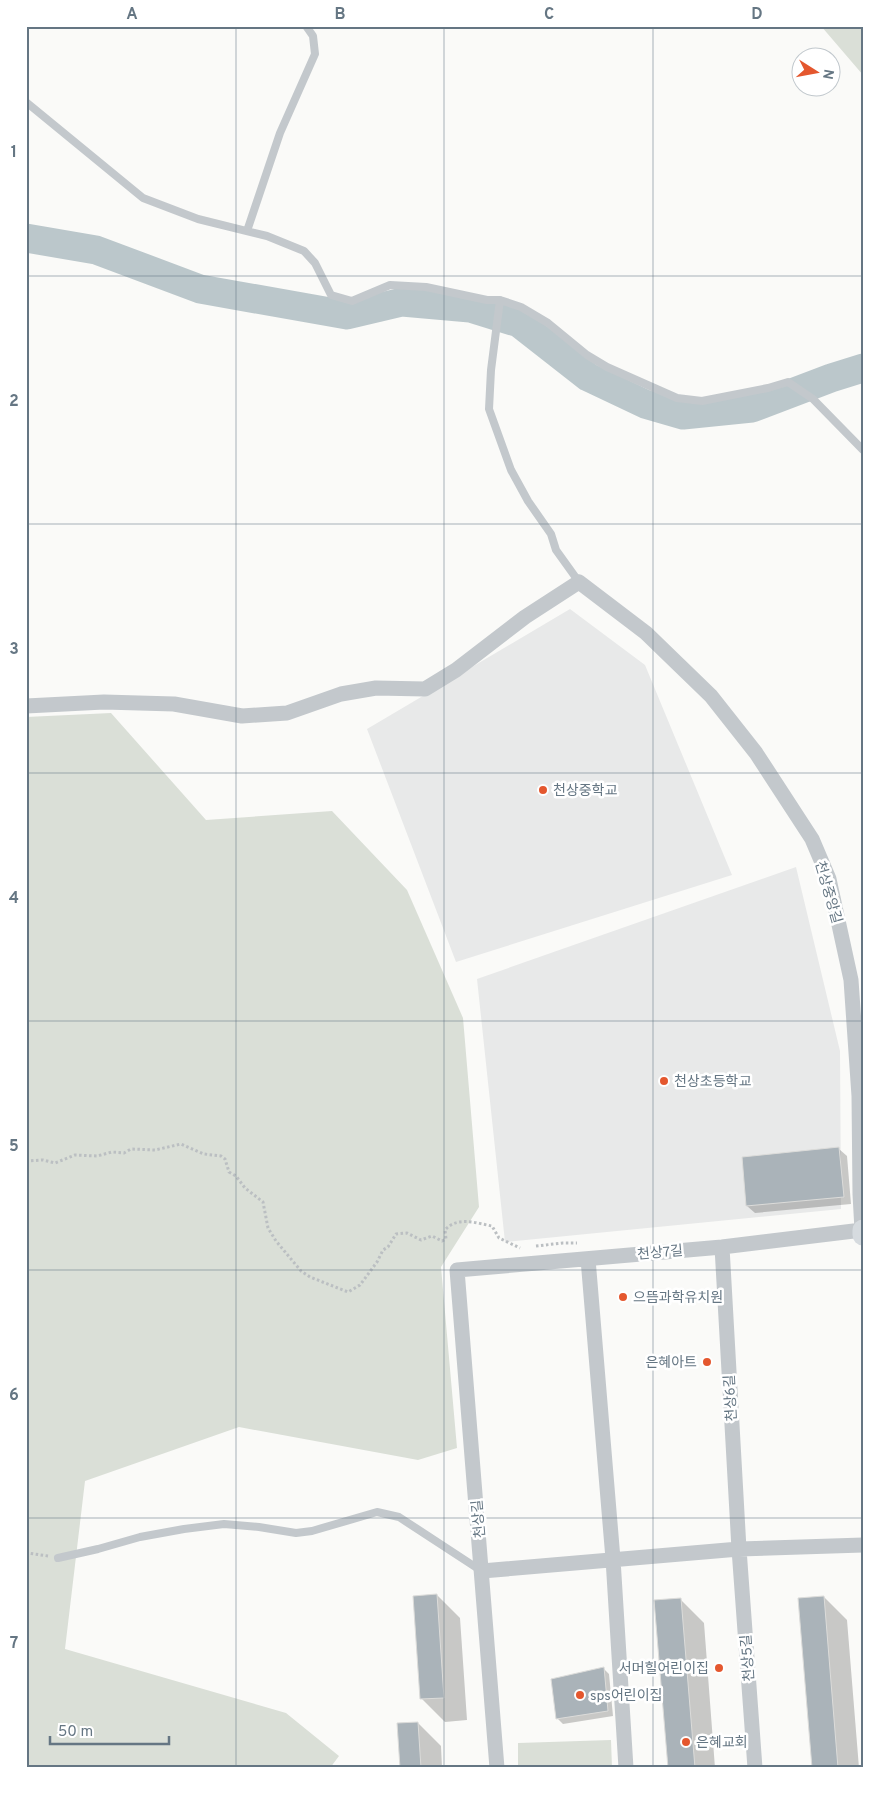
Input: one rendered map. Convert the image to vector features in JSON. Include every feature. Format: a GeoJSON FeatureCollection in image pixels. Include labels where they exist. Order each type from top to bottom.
{"type":"FeatureCollection","features":[{"type":"Feature","properties":{"kind":"street"},"geometry":{"type":"LineString","coordinates":[[26,706],[104,702],[174,704],[242,716],[287,713],[341,694],[368,690],[425,689],[456,670],[525,617],[579,582]]}},
{"type":"Feature","properties":{"kind":"street","name":"천상중앙길"},"geometry":{"type":"LineString","coordinates":[[579,582],[646,633],[711,696],[756,753],[812,839],[829,879],[851,980],[859,1096],[860,1194],[863,1235]]}},
{"type":"Feature","properties":{"kind":"street","name":"천상7길"},"geometry":{"type":"LineString","coordinates":[[457,1270],[722,1247],[863,1230]]}},
{"type":"Feature","properties":{"kind":"street","name":"천상6길"},"geometry":{"type":"LineString","coordinates":[[722,1247],[739,1549]]}},
{"type":"Feature","properties":{"kind":"street"},"geometry":{"type":"LineString","coordinates":[[588,1259],[613,1559],[626,1768]]}},
{"type":"Feature","properties":{"kind":"street","name":"천상길"},"geometry":{"type":"LineString","coordinates":[[457,1270],[497,1768]]}},
{"type":"Feature","properties":{"kind":"street"},"geometry":{"type":"LineString","coordinates":[[482,1571],[739,1549],[863,1545]]}},
{"type":"Feature","properties":{"kind":"street","name":"천상5길"},"geometry":{"type":"LineString","coordinates":[[739,1549],[755,1768]]}},
{"type":"Feature","properties":{"kind":"lane"},"geometry":{"type":"LineString","coordinates":[[247,231],[280,132],[315,54],[313,36],[306,26]]}},
{"type":"Feature","properties":{"kind":"lane"},"geometry":{"type":"LineString","coordinates":[[26,102],[143,198],[198,219],[267,236],[304,251],[315,263],[331,295],[352,301],[390,285],[426,287],[499,304],[521,307],[548,323],[587,355],[677,398],[702,401],[768,388],[788,382],[813,399],[863,450]]}},
{"type":"Feature","properties":{"kind":"lane"},"geometry":{"type":"LineString","coordinates":[[499,304],[491,370],[489,409],[494,427],[528,502],[550,534],[556,550],[579,582]]}},
{"type":"Feature","properties":{"kind":"lane"},"geometry":{"type":"LineString","coordinates":[[58,1558],[140,1537],[184,1529],[224,1524],[296,1533],[312,1531],[377,1512],[399,1517],[482,1571]]}},
{"type":"Feature","properties":{"kind":"path"},"geometry":{"type":"LineString","coordinates":[[26,1161],[43,1160],[55,1163],[75,1155],[97,1156],[112,1152],[124,1153],[131,1149],[155,1150],[181,1144],[204,1154],[221,1156],[225,1159],[229,1172],[236,1176],[244,1188],[263,1202],[268,1228],[276,1241],[301,1271],[310,1277],[348,1292],[360,1285],[396,1234],[406,1233],[421,1240],[432,1236],[442,1241],[446,1239],[445,1230],[450,1225],[461,1221],[492,1226],[498,1238],[519,1248],[577,1243],[588,1259]]}},
{"type":"Feature","properties":{"kind":"path"},"geometry":{"type":"LineString","coordinates":[[26,1554],[58,1558]]}},
{"type":"Feature","properties":{"kind":"shaded area"},"geometry":{"type":"Polygon","coordinates":[[[821,26],[863,26],[863,75],[842,50],[842,48],[840,48],[821,26]]]}},
{"type":"Feature","properties":{"kind":"shaded area","name":"천상중학교"},"geometry":{"type":"Polygon","coordinates":[[[570,609],[645,665],[732,875],[456,962],[367,729],[570,609]]]}},
{"type":"Feature","properties":{"kind":"shaded area"},"geometry":{"type":"Polygon","coordinates":[[[111,713],[206,820],[332,811],[407,890],[463,1018],[479,1207],[441,1267],[457,1448],[418,1460],[239,1427],[85,1481],[65,1649],[286,1713],[339,1756],[330,1768],[26,1768],[26,717],[111,713]]]}},
{"type":"Feature","properties":{"kind":"shaded area","name":"천상초등학교"},"geometry":{"type":"Polygon","coordinates":[[[796,867],[840,1051],[841,1209],[505,1242],[477,979],[796,867]]]}},
{"type":"Feature","properties":{"kind":"shaded area"},"geometry":{"type":"Polygon","coordinates":[[[611,1740],[612,1768],[518,1768],[518,1743],[611,1740]]]}},
{"type":"Feature","properties":{"kind":"building"},"geometry":{"type":"Polygon","coordinates":[[[839,1147],[844,1197],[746,1206],[742,1157],[839,1147]]]}},
{"type":"Feature","properties":{"kind":"building"},"geometry":{"type":"Polygon","coordinates":[[[437,1594],[444,1698],[420,1699],[413,1596],[437,1594]]]}},
{"type":"Feature","properties":{"kind":"building"},"geometry":{"type":"Polygon","coordinates":[[[824,1596],[838,1768],[812,1768],[798,1598],[824,1596]]]}},
{"type":"Feature","properties":{"kind":"building"},"geometry":{"type":"Polygon","coordinates":[[[681,1598],[695,1768],[668,1768],[654,1600],[681,1598]]]}},
{"type":"Feature","properties":{"kind":"building","name":"sps어린이집"},"geometry":{"type":"Polygon","coordinates":[[[604,1667],[608,1711],[556,1719],[551,1679],[604,1667]]]}},
{"type":"Feature","properties":{"kind":"building"},"geometry":{"type":"Polygon","coordinates":[[[418,1722],[421,1768],[400,1768],[397,1723],[418,1722]]]}},
{"type":"Feature","properties":{"kind":"waterway"},"geometry":{"type":"LineString","coordinates":[[26,238],[96,250],[200,289],[347,315],[402,302],[470,308],[519,323],[588,377],[645,404],[683,415],[752,408],[863,368]]}},
{"type":"Feature","properties":{"kind":"place","name":"천상중학교"},"geometry":{"type":"Point","coordinates":[543,790]}},
{"type":"Feature","properties":{"kind":"place","name":"천상초등학교"},"geometry":{"type":"Point","coordinates":[664,1081]}},
{"type":"Feature","properties":{"kind":"place","name":"으뜸과학유치원"},"geometry":{"type":"Point","coordinates":[623,1297]}},
{"type":"Feature","properties":{"kind":"place","name":"은혜아트"},"geometry":{"type":"Point","coordinates":[707,1362]}},
{"type":"Feature","properties":{"kind":"place","name":"서머힐어린이집"},"geometry":{"type":"Point","coordinates":[719,1668]}},
{"type":"Feature","properties":{"kind":"place","name":"sps어린이집"},"geometry":{"type":"Point","coordinates":[580,1695]}},
{"type":"Feature","properties":{"kind":"place","name":"은혜교회"},"geometry":{"type":"Point","coordinates":[686,1742]}}]}
